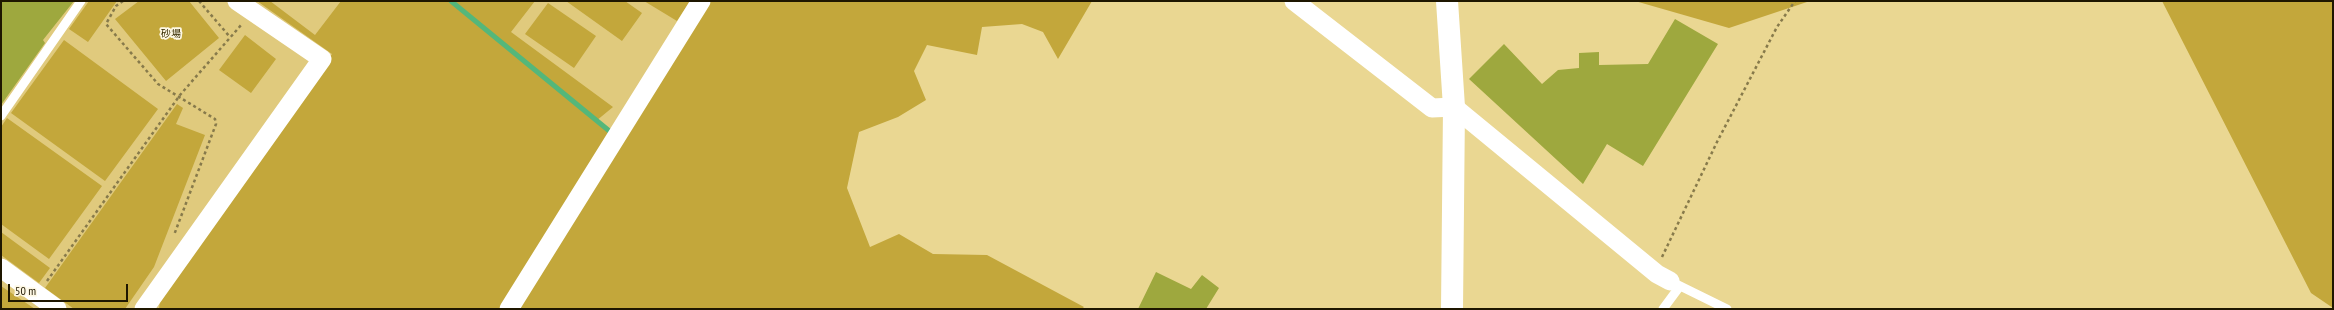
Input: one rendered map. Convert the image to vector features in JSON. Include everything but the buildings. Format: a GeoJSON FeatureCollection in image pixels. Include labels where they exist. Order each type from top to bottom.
{"type":"FeatureCollection","features":[{"type":"Feature","properties":{"kind":"street"},"geometry":{"type":"LineString","coordinates":[[509,309],[701,1]]}},
{"type":"Feature","properties":{"kind":"street"},"geometry":{"type":"LineString","coordinates":[[1294,1],[1432,108],[1454,107],[1668,280]]}},
{"type":"Feature","properties":{"kind":"street"},"geometry":{"type":"LineString","coordinates":[[1448,1],[1454,107],[1452,309]]}},
{"type":"Feature","properties":{"kind":"street"},"geometry":{"type":"LineString","coordinates":[[144,309],[322,59],[245,6]]}},
{"type":"Feature","properties":{"kind":"street"},"geometry":{"type":"LineString","coordinates":[[1,268],[57,309]]}},
{"type":"Feature","properties":{"kind":"lane"},"geometry":{"type":"LineString","coordinates":[[1,116],[81,1]]}},
{"type":"Feature","properties":{"kind":"lane"},"geometry":{"type":"LineString","coordinates":[[1663,309],[1668,280],[1727,309]]}},
{"type":"Feature","properties":{"kind":"path"},"geometry":{"type":"LineString","coordinates":[[123,1],[116,6],[106,24],[158,84],[180,95],[216,119],[216,124],[172,241]]}},
{"type":"Feature","properties":{"kind":"path"},"geometry":{"type":"LineString","coordinates":[[199,1],[230,37]]}},
{"type":"Feature","properties":{"kind":"path"},"geometry":{"type":"LineString","coordinates":[[1668,280],[1675,234],[1717,142],[1777,27],[1795,1]]}},
{"type":"Feature","properties":{"kind":"path"},"geometry":{"type":"LineString","coordinates":[[37,294],[180,95],[230,37],[245,6]]}},
{"type":"Feature","properties":{"kind":"shaded area"},"geometry":{"type":"Polygon","coordinates":[[[1,1],[699,1],[506,309],[1,309],[1,1]]]}},
{"type":"Feature","properties":{"kind":"green space"},"geometry":{"type":"Polygon","coordinates":[[[89,1],[117,1],[88,42],[69,29],[89,1]]]}},
{"type":"Feature","properties":{"kind":"green space","name":"砂場"},"geometry":{"type":"Polygon","coordinates":[[[139,1],[189,1],[219,38],[166,81],[115,19],[139,1]]]}},
{"type":"Feature","properties":{"kind":"green space"},"geometry":{"type":"Polygon","coordinates":[[[257,1],[270,1],[315,35],[341,1],[535,1],[511,32],[613,107],[596,121],[613,133],[505,309],[159,309],[160,301],[332,54],[257,1]]]}},
{"type":"Feature","properties":{"kind":"green space"},"geometry":{"type":"Polygon","coordinates":[[[566,1],[625,1],[642,13],[622,41],[566,1]]]}},
{"type":"Feature","properties":{"kind":"green space"},"geometry":{"type":"Polygon","coordinates":[[[644,1],[690,1],[677,21],[644,1]]]}},
{"type":"Feature","properties":{"kind":"green space"},"geometry":{"type":"Polygon","coordinates":[[[709,1],[1092,1],[1058,59],[1043,32],[1022,24],[982,27],[977,55],[927,45],[914,71],[926,100],[898,117],[859,132],[847,188],[870,247],[899,234],[933,254],[987,255],[1084,307],[1082,309],[515,309],[709,1]]]}},
{"type":"Feature","properties":{"kind":"green space"},"geometry":{"type":"Polygon","coordinates":[[[1635,1],[1810,1],[1729,28],[1635,1]]]}},
{"type":"Feature","properties":{"kind":"green space"},"geometry":{"type":"Polygon","coordinates":[[[2162,1],[2333,1],[2333,308],[2311,293],[2162,1]]]}},
{"type":"Feature","properties":{"kind":"green space"},"geometry":{"type":"Polygon","coordinates":[[[548,3],[596,36],[574,68],[525,34],[548,3]]]}},
{"type":"Feature","properties":{"kind":"green space"},"geometry":{"type":"Polygon","coordinates":[[[245,35],[276,59],[251,93],[219,70],[245,35]]]}},
{"type":"Feature","properties":{"kind":"green space"},"geometry":{"type":"Polygon","coordinates":[[[64,40],[158,109],[105,181],[11,113],[64,40]]]}},
{"type":"Feature","properties":{"kind":"green space"},"geometry":{"type":"Polygon","coordinates":[[[177,104],[183,108],[176,124],[205,135],[154,267],[125,309],[74,309],[45,288],[177,104]]]}},
{"type":"Feature","properties":{"kind":"green space"},"geometry":{"type":"Polygon","coordinates":[[[7,118],[102,186],[49,259],[1,224],[1,127],[7,118]]]}},
{"type":"Feature","properties":{"kind":"green space"},"geometry":{"type":"Polygon","coordinates":[[[1,232],[50,268],[39,283],[1,255],[1,232]]]}},
{"type":"Feature","properties":{"kind":"green space"},"geometry":{"type":"Polygon","coordinates":[[[1,286],[35,309],[1,309],[1,286]]]}},
{"type":"Feature","properties":{"kind":"waterway"},"geometry":{"type":"LineString","coordinates":[[451,1],[613,134]]}}]}
